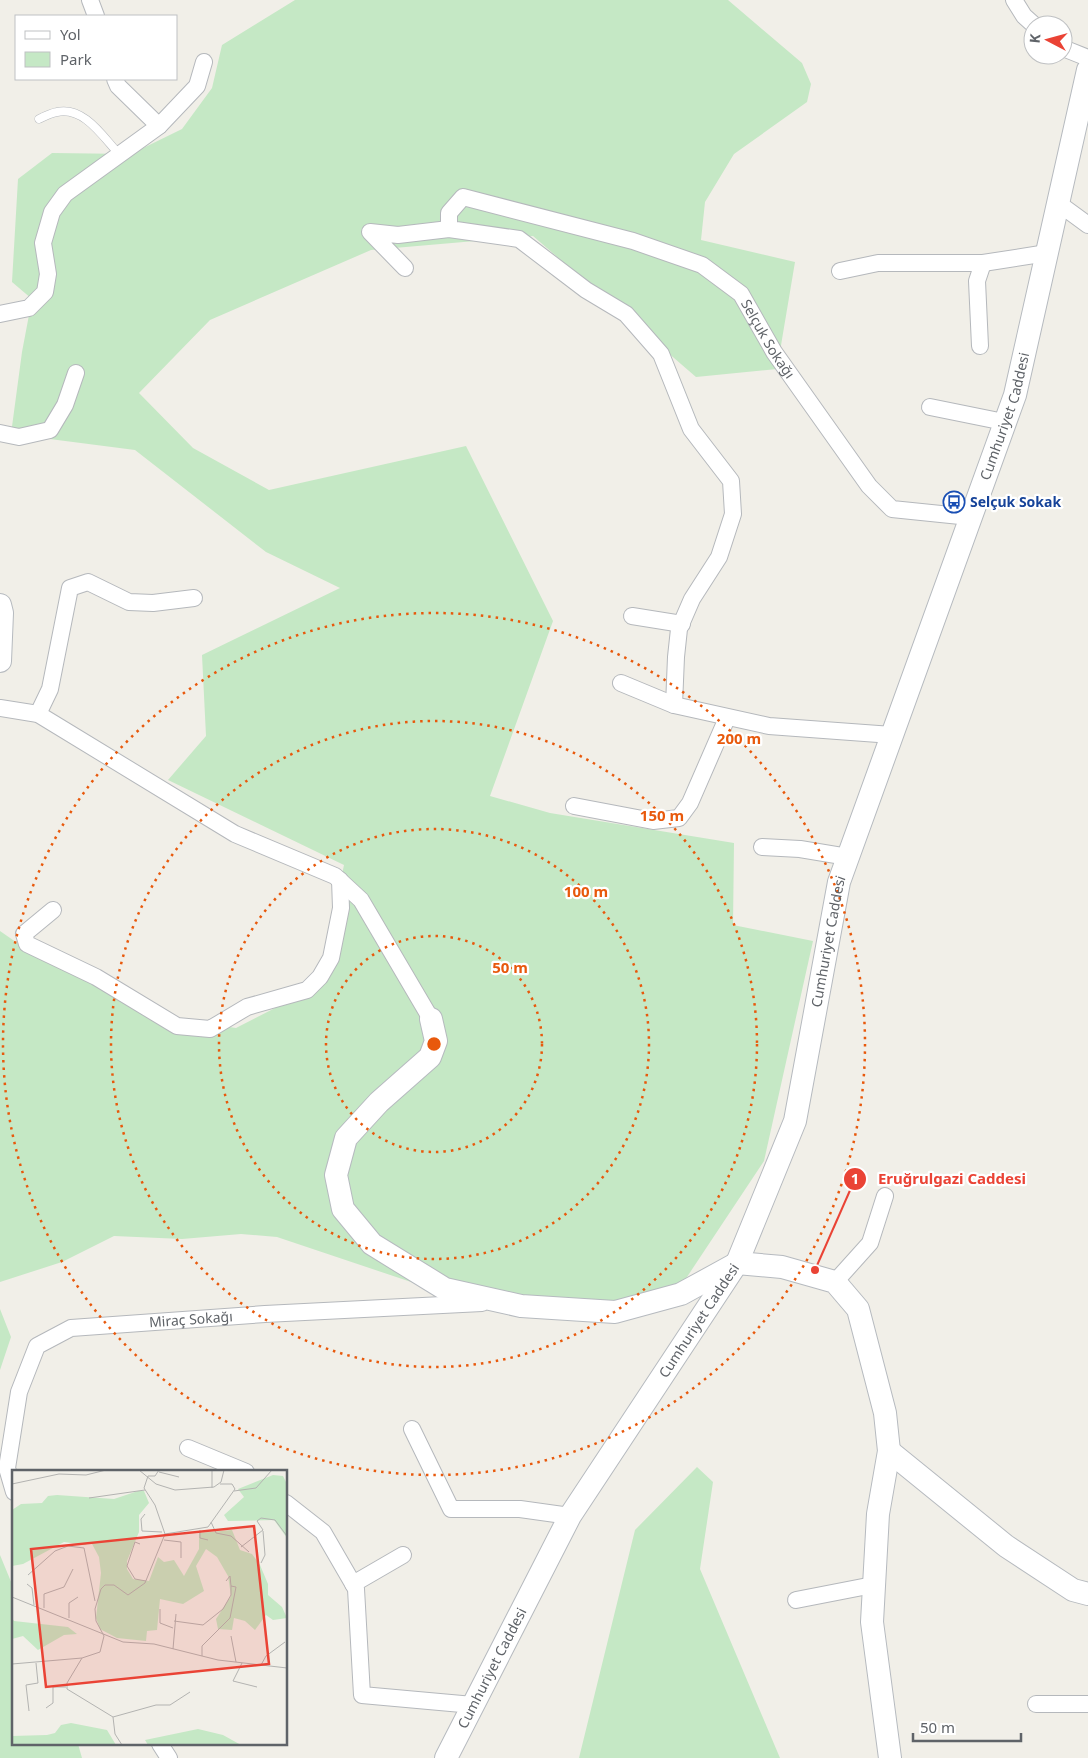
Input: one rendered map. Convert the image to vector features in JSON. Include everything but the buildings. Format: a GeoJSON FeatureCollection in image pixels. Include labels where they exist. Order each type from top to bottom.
{"type":"FeatureCollection","features":[{"type":"Feature","properties":{"kind":"main road","name":"Cumhuriyet Caddesi"},"geometry":{"type":"LineString","coordinates":[[446,1758],[570,1516],[737,1263],[795,1121],[839,882],[1014,395],[1088,70]]}},
{"type":"Feature","properties":{"kind":"main road"},"geometry":{"type":"LineString","coordinates":[[0,606],[2,613],[0,661]]}},
{"type":"Feature","properties":{"kind":"main road"},"geometry":{"type":"LineString","coordinates":[[431,1019],[436,1041],[430,1057],[379,1102],[346,1138],[336,1175],[343,1209],[372,1244],[445,1289],[521,1306],[615,1312],[681,1294],[737,1263],[782,1267],[835,1282],[858,1309],[885,1413],[889,1451],[878,1514],[872,1622],[890,1758]]}},
{"type":"Feature","properties":{"kind":"main road"},"geometry":{"type":"LineString","coordinates":[[889,1451],[1006,1546],[1074,1590],[1088,1594]]}},
{"type":"Feature","properties":{"kind":"street"},"geometry":{"type":"LineString","coordinates":[[90,0],[96,15]]}},
{"type":"Feature","properties":{"kind":"street"},"geometry":{"type":"LineString","coordinates":[[1014,0],[1023,15]]}},
{"type":"Feature","properties":{"kind":"street"},"geometry":{"type":"LineString","coordinates":[[1073,52],[1088,58]]}},
{"type":"Feature","properties":{"kind":"street"},"geometry":{"type":"LineString","coordinates":[[0,314],[30,308],[45,292],[48,274],[43,243],[52,212],[65,194],[158,126],[197,86],[204,62]]}},
{"type":"Feature","properties":{"kind":"street"},"geometry":{"type":"LineString","coordinates":[[115,80],[118,86],[158,126]]}},
{"type":"Feature","properties":{"kind":"street","name":"Selçuk Sokağı"},"geometry":{"type":"LineString","coordinates":[[449,228],[449,213],[463,197],[633,241],[702,265],[741,294],[774,352],[869,486],[892,509],[970,517]]}},
{"type":"Feature","properties":{"kind":"street"},"geometry":{"type":"LineString","coordinates":[[1058,203],[1088,224]]}},
{"type":"Feature","properties":{"kind":"street"},"geometry":{"type":"LineString","coordinates":[[405,268],[370,232],[398,235],[449,228],[518,240],[586,290],[626,314],[661,354],[691,429],[731,481],[733,514],[719,557],[692,599],[680,629],[676,657],[674,705]]}},
{"type":"Feature","properties":{"kind":"street"},"geometry":{"type":"LineString","coordinates":[[840,270],[878,263],[984,262],[1047,253]]}},
{"type":"Feature","properties":{"kind":"street"},"geometry":{"type":"LineString","coordinates":[[980,346],[977,281],[984,262]]}},
{"type":"Feature","properties":{"kind":"street"},"geometry":{"type":"LineString","coordinates":[[0,434],[18,438],[50,430],[65,405],[76,373]]}},
{"type":"Feature","properties":{"kind":"street"},"geometry":{"type":"LineString","coordinates":[[930,408],[1004,422]]}},
{"type":"Feature","properties":{"kind":"street"},"geometry":{"type":"LineString","coordinates":[[38,714],[50,689],[70,588],[88,582],[129,602],[153,603],[194,598]]}},
{"type":"Feature","properties":{"kind":"street"},"geometry":{"type":"LineString","coordinates":[[632,616],[682,624]]}},
{"type":"Feature","properties":{"kind":"street"},"geometry":{"type":"LineString","coordinates":[[621,683],[674,705],[727,718],[769,726],[892,735]]}},
{"type":"Feature","properties":{"kind":"street"},"geometry":{"type":"LineString","coordinates":[[0,708],[38,714],[235,834],[336,876],[361,900],[431,1019]]}},
{"type":"Feature","properties":{"kind":"street"},"geometry":{"type":"LineString","coordinates":[[574,806],[653,821],[679,818],[690,803],[727,718]]}},
{"type":"Feature","properties":{"kind":"street"},"geometry":{"type":"LineString","coordinates":[[762,847],[800,849],[848,857]]}},
{"type":"Feature","properties":{"kind":"street"},"geometry":{"type":"LineString","coordinates":[[53,910],[24,934],[27,944],[96,977],[177,1026],[210,1029],[247,1007],[307,990],[320,977],[331,958],[341,908],[340,880]]}},
{"type":"Feature","properties":{"kind":"street"},"geometry":{"type":"LineString","coordinates":[[835,1282],[870,1242],[885,1196]]}},
{"type":"Feature","properties":{"kind":"street","name":"Miraç Sokağı"},"geometry":{"type":"LineString","coordinates":[[12,1485],[7,1468],[19,1392],[37,1346],[71,1328],[265,1314],[502,1302]]}},
{"type":"Feature","properties":{"kind":"street"},"geometry":{"type":"LineString","coordinates":[[412,1429],[451,1509],[520,1509],[570,1516]]}},
{"type":"Feature","properties":{"kind":"street"},"geometry":{"type":"LineString","coordinates":[[188,1448],[241,1470]]}},
{"type":"Feature","properties":{"kind":"street"},"geometry":{"type":"LineString","coordinates":[[288,1505],[324,1532],[356,1589],[362,1694],[473,1704]]}},
{"type":"Feature","properties":{"kind":"street"},"geometry":{"type":"LineString","coordinates":[[353,1584],[403,1555]]}},
{"type":"Feature","properties":{"kind":"street"},"geometry":{"type":"LineString","coordinates":[[796,1600],[873,1585]]}},
{"type":"Feature","properties":{"kind":"street"},"geometry":{"type":"LineString","coordinates":[[1036,1704],[1088,1704]]}},
{"type":"Feature","properties":{"kind":"street"},"geometry":{"type":"LineString","coordinates":[[161,1746],[170,1758]]}},
{"type":"Feature","properties":{"kind":"lane"},"geometry":{"type":"LineString","coordinates":[[39,119],[60,111],[78,114],[88,121],[120,154]]}},
{"type":"Feature","properties":{"kind":"green space"},"geometry":{"type":"Polygon","coordinates":[[[295,0],[728,0],[802,63],[811,84],[807,102],[734,154],[705,202],[701,240],[795,262],[777,369],[696,377],[533,236],[371,250],[210,320],[139,393],[193,448],[269,490],[466,446],[553,621],[490,796],[550,813],[734,843],[733,925],[813,941],[764,1161],[681,1286],[593,1310],[429,1288],[277,1237],[241,1234],[182,1239],[114,1236],[62,1262],[0,1282],[0,931],[23,947],[175,1019],[236,1028],[318,986],[344,865],[168,780],[206,736],[202,655],[340,588],[266,552],[135,450],[11,434],[22,352],[32,299],[12,282],[18,179],[52,153],[131,154],[182,129],[212,88],[222,45],[295,0]]]}},
{"type":"Feature","properties":{"kind":"green space"},"geometry":{"type":"Polygon","coordinates":[[[0,1309],[11,1337],[0,1370],[0,1309]]]}},
{"type":"Feature","properties":{"kind":"green space"},"geometry":{"type":"Polygon","coordinates":[[[697,1467],[713,1482],[700,1569],[780,1758],[579,1758],[635,1530],[697,1467]]]}},
{"type":"Feature","properties":{"kind":"green space"},"geometry":{"type":"Polygon","coordinates":[[[0,1555],[12,1584],[12,1746],[79,1746],[82,1758],[0,1758],[0,1555]]]}},
{"type":"Feature","properties":{"kind":"place","name":"Selçuk Sokak"},"geometry":{"type":"Point","coordinates":[954,502]}},
{"type":"Feature","properties":{"kind":"place","name":"Eruğrulgazi Caddesi"},"geometry":{"type":"Point","coordinates":[815,1270]}}]}
